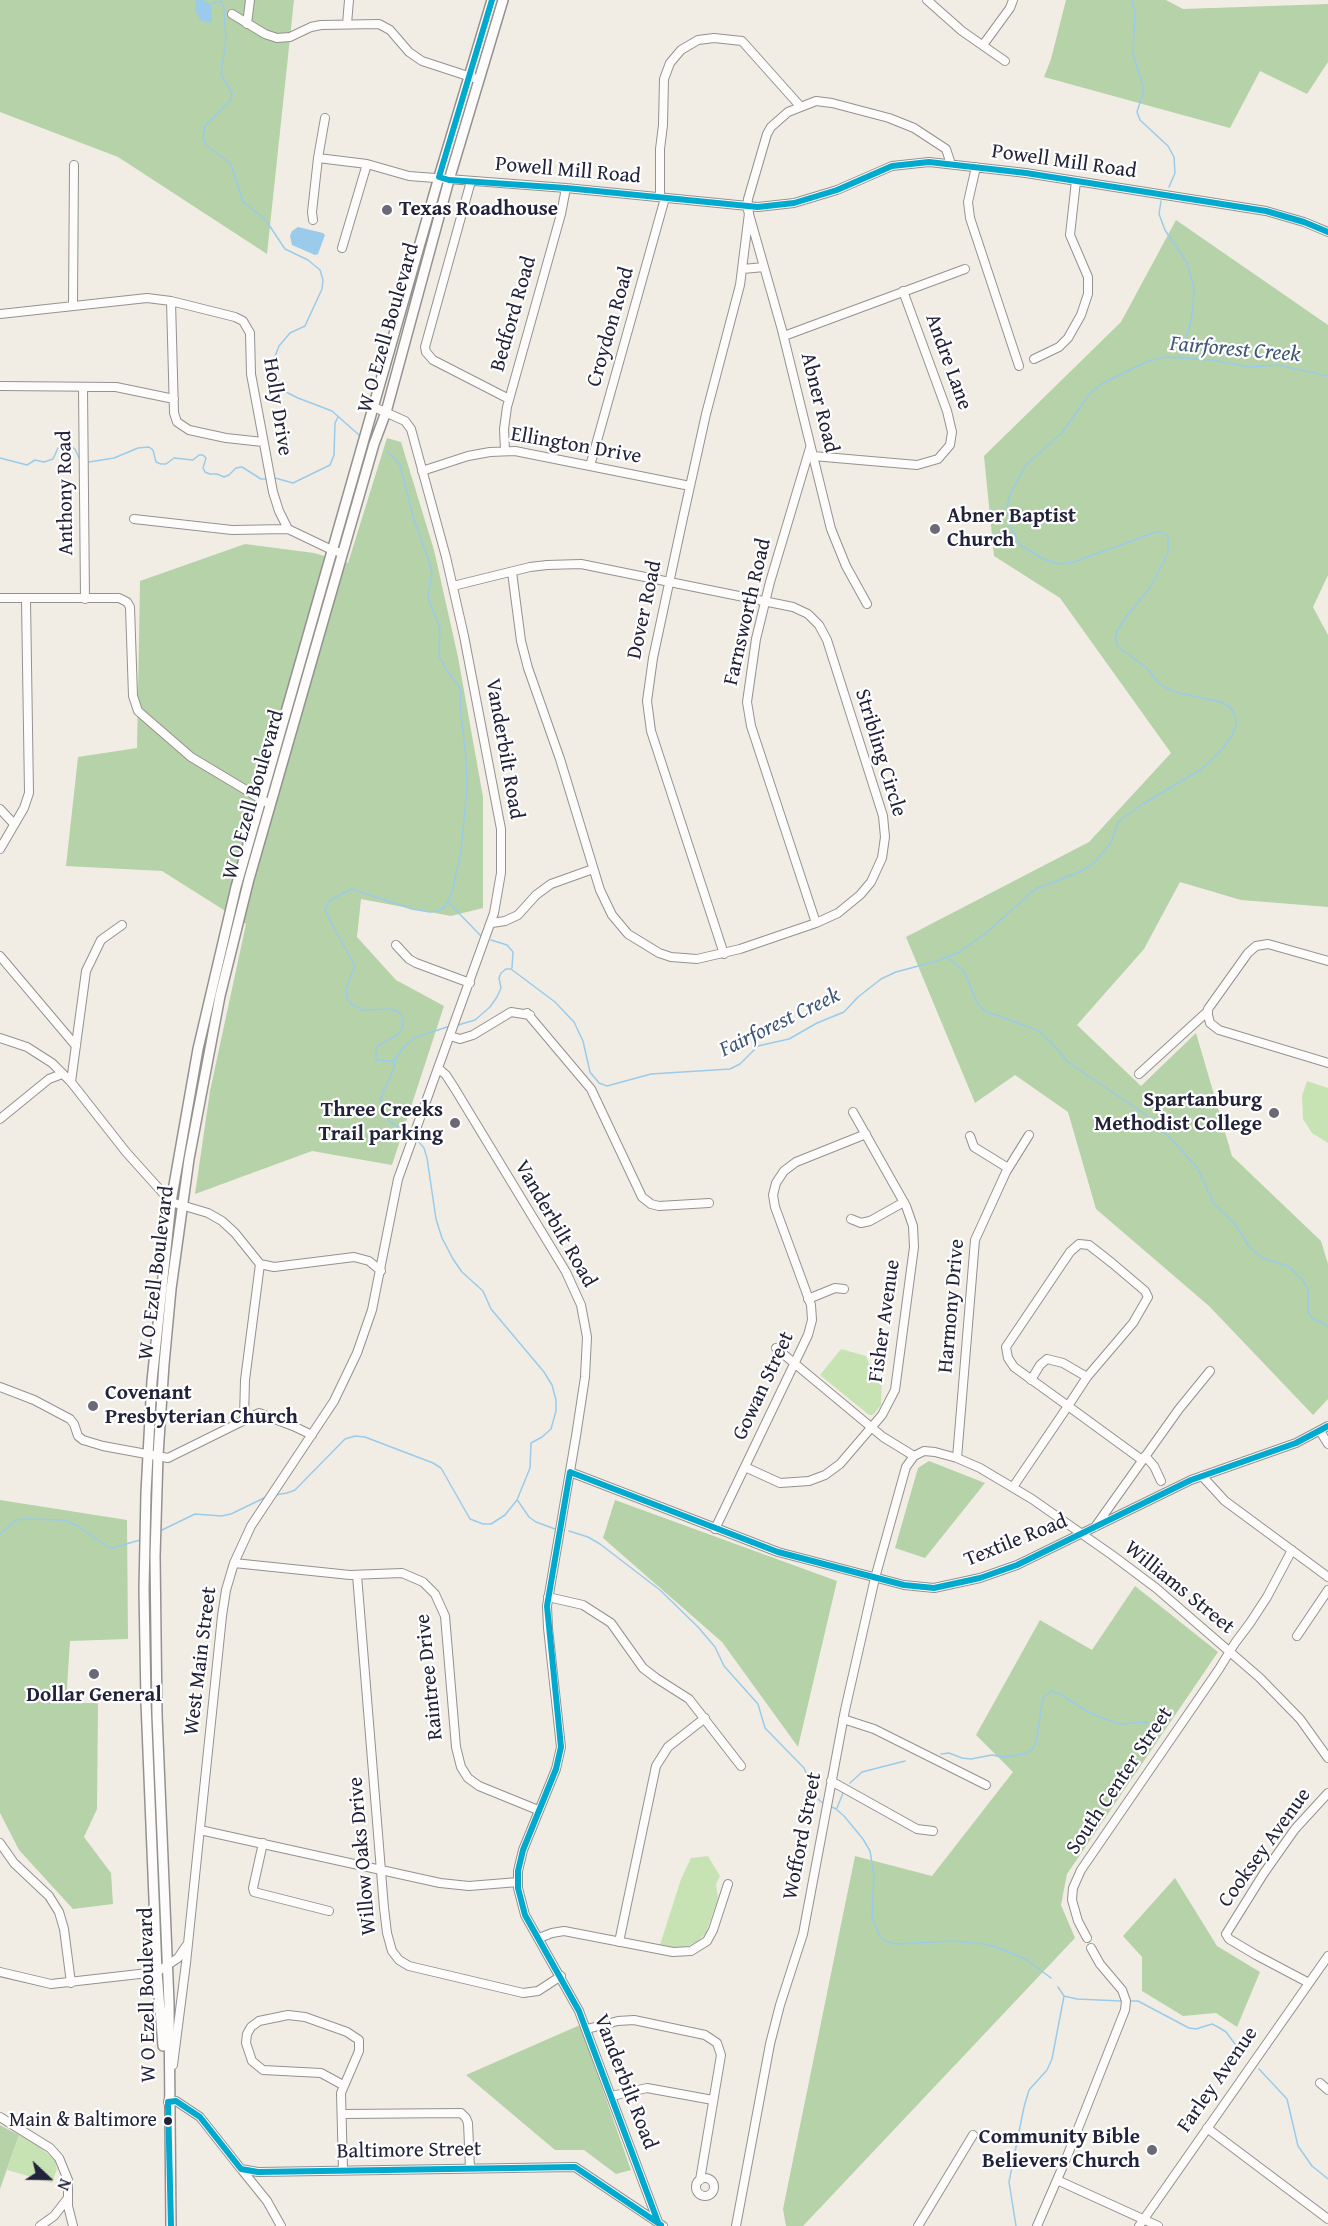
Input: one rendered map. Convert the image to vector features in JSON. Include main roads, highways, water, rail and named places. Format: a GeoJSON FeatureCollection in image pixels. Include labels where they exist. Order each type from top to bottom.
{"type":"FeatureCollection","features":[{"type":"Feature","properties":{"kind":"main road","name":"W O Ezell Boulevard"},"geometry":{"type":"LineString","coordinates":[[168,2102],[167,1964],[157,1726],[153,1454],[154,1360],[171,1202],[207,1006],[235,891],[439,177],[492,0]]}},
{"type":"Feature","properties":{"kind":"main road","name":"W O Ezell Boulevard"},"geometry":{"type":"LineString","coordinates":[[168,2102],[157,1972],[144,1589],[153,1454],[171,1289],[198,1104],[220,996],[245,893],[342,553],[374,444],[386,412],[449,180],[503,0]]}},
{"type":"Feature","properties":{"kind":"main road"},"geometry":{"type":"LineString","coordinates":[[235,891],[245,893]]}},
{"type":"Feature","properties":{"kind":"main road"},"geometry":{"type":"LineString","coordinates":[[188,1103],[198,1104]]}},
{"type":"Feature","properties":{"kind":"main road"},"geometry":{"type":"LineString","coordinates":[[145,1655],[156,1655]]}},
{"type":"Feature","properties":{"kind":"main road"},"geometry":{"type":"LineString","coordinates":[[147,1727],[157,1726]]}},
{"type":"Feature","properties":{"kind":"main road"},"geometry":{"type":"LineString","coordinates":[[151,1830],[162,1831]]}},
{"type":"Feature","properties":{"kind":"main road"},"geometry":{"type":"LineString","coordinates":[[154,1899],[164,1898]]}},
{"type":"Feature","properties":{"kind":"main road","name":"West Main Street"},"geometry":{"type":"LineString","coordinates":[[168,2102],[171,2226]]}},
{"type":"Feature","properties":{"kind":"water"},"geometry":{"type":"Polygon","coordinates":[[[196,0],[203,0],[211,5],[212,21],[208,23],[201,21],[195,10],[196,0]]]}},
{"type":"Feature","properties":{"kind":"water"},"geometry":{"type":"Polygon","coordinates":[[[298,227],[325,235],[318,254],[315,255],[292,245],[290,236],[292,231],[298,227]]]}},
{"type":"Feature","properties":{"kind":"waterway"},"geometry":{"type":"LineString","coordinates":[[221,0],[224,8],[226,40],[221,74],[232,93],[231,100],[205,126],[203,137],[206,145],[231,164],[243,202],[265,219],[285,249],[308,260],[320,270],[323,280],[322,289],[305,326],[290,333],[279,346],[273,369],[286,392],[332,411],[359,435]]}},
{"type":"Feature","properties":{"kind":"waterway"},"geometry":{"type":"LineString","coordinates":[[1132,0],[1135,12],[1133,53],[1144,90],[1137,112],[1140,120],[1168,146],[1174,157],[1175,173],[1169,187]]}},
{"type":"Feature","properties":{"kind":"waterway"},"geometry":{"type":"LineString","coordinates":[[209,4],[221,1]]}},
{"type":"Feature","properties":{"kind":"waterway"},"geometry":{"type":"LineString","coordinates":[[1161,201],[1159,214],[1165,230],[1187,263],[1194,287],[1190,325],[1179,357]]}},
{"type":"Feature","properties":{"kind":"waterway","name":"Fairforest Creek"},"geometry":{"type":"LineString","coordinates":[[458,1025],[475,1020],[490,1007],[501,988],[499,978],[501,973],[506,969],[511,969],[555,1002],[574,1022],[583,1041],[590,1072],[599,1083],[607,1086],[651,1074],[730,1069],[740,1064],[758,1046],[789,1039],[817,1023],[844,1012],[858,997],[881,979],[959,952],[985,934],[1035,889],[1077,873],[1093,864],[1111,843],[1118,822],[1141,805],[1200,770],[1218,754],[1236,726],[1235,715],[1230,707],[1221,702],[1166,688],[1146,667],[1118,647],[1115,639],[1117,631],[1150,588],[1168,553],[1168,537],[1162,532],[1156,532],[1074,562],[1059,564],[1043,559],[1020,545],[1010,525],[1007,506],[1010,494],[1026,465],[1062,433],[1090,393],[1103,383],[1148,361],[1165,357],[1211,360],[1250,367],[1278,365],[1328,376]]}},
{"type":"Feature","properties":{"kind":"waterway"},"geometry":{"type":"LineString","coordinates":[[275,478],[293,483],[330,465],[334,455],[335,423],[338,417]]}},
{"type":"Feature","properties":{"kind":"waterway"},"geometry":{"type":"LineString","coordinates":[[0,458],[27,465],[35,460],[44,462],[53,459],[58,448],[67,443],[75,449],[80,460]]}},
{"type":"Feature","properties":{"kind":"waterway"},"geometry":{"type":"LineString","coordinates":[[89,462],[114,458],[138,448],[149,447],[153,450],[156,462],[161,464],[166,464],[174,458],[193,460],[203,455],[206,458],[203,468],[210,474],[224,477],[236,468],[242,467],[261,479],[266,479]]}},
{"type":"Feature","properties":{"kind":"waterway"},"geometry":{"type":"LineString","coordinates":[[387,451],[400,465],[414,520],[432,572],[428,598],[440,628],[439,656],[459,686],[461,694],[467,788],[461,851],[452,893],[444,908],[430,912],[412,909],[352,889],[332,899],[325,911],[355,966],[346,989],[351,1004],[363,1010],[389,1009],[401,1015],[402,1029],[397,1035],[379,1045],[376,1050],[376,1060],[393,1061]]}},
{"type":"Feature","properties":{"kind":"waterway"},"geometry":{"type":"LineString","coordinates":[[449,903],[481,936]]}},
{"type":"Feature","properties":{"kind":"waterway"},"geometry":{"type":"LineString","coordinates":[[491,940],[507,945],[513,952],[512,968]]}},
{"type":"Feature","properties":{"kind":"waterway"},"geometry":{"type":"LineString","coordinates":[[948,958],[964,971],[977,1003],[985,1011],[1037,1030],[1068,1062],[1152,1119],[1197,1167],[1214,1204],[1236,1225],[1249,1247],[1263,1258],[1288,1266],[1303,1280],[1308,1290],[1308,1311],[1312,1318],[1328,1326]]}},
{"type":"Feature","properties":{"kind":"waterway","name":"Fairforest Creek"},"geometry":{"type":"LineString","coordinates":[[410,1134],[389,1121],[380,1103],[393,1071],[395,1063],[393,1062],[414,1038],[450,1026]]}},
{"type":"Feature","properties":{"kind":"waterway","name":"Fairforest Creek"},"geometry":{"type":"LineString","coordinates":[[275,1495],[295,1490],[345,1439],[355,1436],[365,1437],[441,1468],[470,1519],[483,1524],[491,1524],[505,1515],[517,1500],[530,1468],[531,1443],[551,1429],[556,1411],[552,1385],[544,1372],[491,1309],[483,1291],[462,1272],[453,1259],[442,1238],[436,1219],[424,1148],[416,1139]]}},
{"type":"Feature","properties":{"kind":"waterway","name":"Fairforest Creek"},"geometry":{"type":"LineString","coordinates":[[162,1530],[195,1514],[221,1516],[231,1514],[268,1496]]}},
{"type":"Feature","properties":{"kind":"waterway"},"geometry":{"type":"LineString","coordinates":[[518,1501],[529,1517],[555,1529]]}},
{"type":"Feature","properties":{"kind":"waterway","name":"Fairforest Creek"},"geometry":{"type":"LineString","coordinates":[[0,1534],[16,1520],[64,1520],[78,1526],[112,1548],[140,1540]]}},
{"type":"Feature","properties":{"kind":"waterway"},"geometry":{"type":"LineString","coordinates":[[569,1531],[588,1537],[600,1544],[660,1590],[698,1627],[715,1647],[724,1666],[758,1704],[765,1728],[804,1768],[817,1798],[825,1805]]}},
{"type":"Feature","properties":{"kind":"waterway"},"geometry":{"type":"LineString","coordinates":[[941,1754],[949,1753],[971,1759],[992,1755],[1003,1757],[1024,1754],[1032,1750],[1036,1742],[1043,1698],[1052,1691],[1105,1719],[1121,1724],[1148,1722]]}},
{"type":"Feature","properties":{"kind":"waterway"},"geometry":{"type":"LineString","coordinates":[[850,1783],[862,1772],[905,1761]]}},
{"type":"Feature","properties":{"kind":"waterway"},"geometry":{"type":"LineString","coordinates":[[837,1808],[843,1793]]}},
{"type":"Feature","properties":{"kind":"waterway"},"geometry":{"type":"LineString","coordinates":[[830,1806],[844,1816],[870,1851],[874,1876],[872,1918],[880,1937],[895,1944],[953,1941],[985,1944],[1027,1960],[1051,1978]]}},
{"type":"Feature","properties":{"kind":"waterway"},"geometry":{"type":"LineString","coordinates":[[1058,1987],[1064,1996],[1077,1999],[1121,2001]]}},
{"type":"Feature","properties":{"kind":"waterway"},"geometry":{"type":"LineString","coordinates":[[1016,2226],[1009,2182],[1024,2107],[1029,2090],[1047,2070],[1052,2059],[1064,1996]]}},
{"type":"Feature","properties":{"kind":"waterway"},"geometry":{"type":"LineString","coordinates":[[1130,2001],[1138,2001],[1189,2028],[1196,2029],[1212,2024],[1226,2032],[1241,2052]]}},
{"type":"Feature","properties":{"kind":"waterway"},"geometry":{"type":"LineString","coordinates":[[1259,2069],[1287,2099],[1298,2146],[1312,2166],[1328,2179]]}},
{"type":"Feature","properties":{"kind":"place","name":"Texas Roadhouse"},"geometry":{"type":"Point","coordinates":[387,210]}},
{"type":"Feature","properties":{"kind":"place","name":"Abner Baptist Church"},"geometry":{"type":"Point","coordinates":[935,529]}},
{"type":"Feature","properties":{"kind":"place","name":"Spartanburg Methodist College"},"geometry":{"type":"Point","coordinates":[1274,1113]}},
{"type":"Feature","properties":{"kind":"place","name":"Three Creeks Trail parking"},"geometry":{"type":"Point","coordinates":[455,1123]}},
{"type":"Feature","properties":{"kind":"place","name":"Covenant Presbyterian Church"},"geometry":{"type":"Point","coordinates":[93,1406]}},
{"type":"Feature","properties":{"kind":"place","name":"Dollar General"},"geometry":{"type":"Point","coordinates":[94,1674]}},
{"type":"Feature","properties":{"kind":"place","name":"Main & Baltimore"},"geometry":{"type":"Point","coordinates":[168,2121]}},
{"type":"Feature","properties":{"kind":"place","name":"Community Bible Believers Church"},"geometry":{"type":"Point","coordinates":[1152,2150]}}]}
